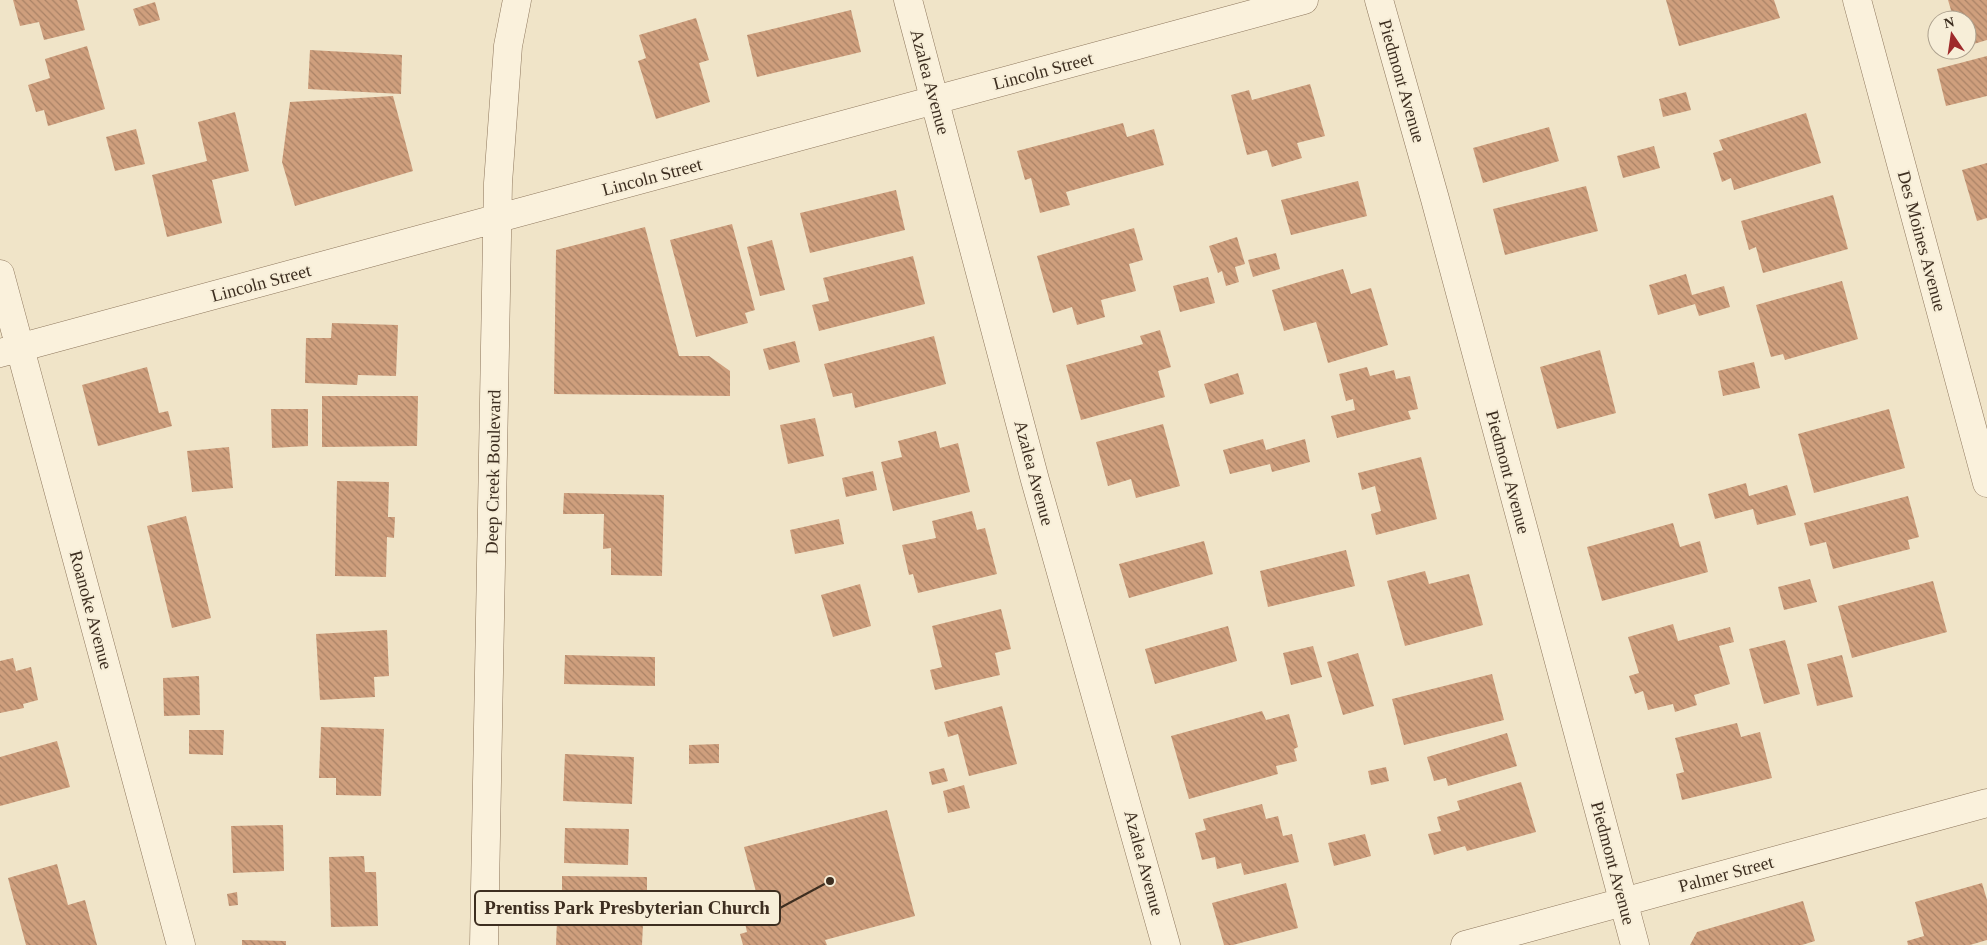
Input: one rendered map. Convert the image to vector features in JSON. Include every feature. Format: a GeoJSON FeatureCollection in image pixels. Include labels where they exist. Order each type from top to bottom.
{"type":"FeatureCollection","features":[{"type":"Feature","properties":{"kind":"street","name":"Deep Creek Boulevard"},"geometry":{"type":"LineString","coordinates":[[484,945],[498,182],[508,46],[516,0]]}},
{"type":"Feature","properties":{"kind":"street","name":"Azalea Avenue"},"geometry":{"type":"LineString","coordinates":[[908,0],[1035,480],[1166,945]]}},
{"type":"Feature","properties":{"kind":"street","name":"Lincoln Street"},"geometry":{"type":"LineString","coordinates":[[10,351],[1304,0]]}},
{"type":"Feature","properties":{"kind":"street","name":"Piedmont Avenue"},"geometry":{"type":"LineString","coordinates":[[1379,0],[1436,199],[1635,945]]}},
{"type":"Feature","properties":{"kind":"street","name":"Des Moines Avenue"},"geometry":{"type":"LineString","coordinates":[[1856,0],[1987,483]]}},
{"type":"Feature","properties":{"kind":"street","name":"Roanoke Avenue"},"geometry":{"type":"LineString","coordinates":[[0,274],[10,351],[182,945]]}},
{"type":"Feature","properties":{"kind":"street","name":"Palmer Street"},"geometry":{"type":"LineString","coordinates":[[1465,945],[1987,803]]}},
{"type":"Feature","properties":{"kind":"building"},"geometry":{"type":"Polygon","coordinates":[[[13,0],[77,0],[85,30],[44,40],[39,22],[20,26],[13,0]]]}},
{"type":"Feature","properties":{"kind":"building"},"geometry":{"type":"Polygon","coordinates":[[[1666,0],[1774,0],[1780,18],[1679,46],[1666,0]]]}},
{"type":"Feature","properties":{"kind":"building"},"geometry":{"type":"Polygon","coordinates":[[[1948,0],[1987,0],[1987,40],[1977,43],[1977,10],[1951,10],[1948,0]]]}},
{"type":"Feature","properties":{"kind":"building"},"geometry":{"type":"Polygon","coordinates":[[[155,2],[160,20],[139,26],[133,9],[155,2]]]}},
{"type":"Feature","properties":{"kind":"building"},"geometry":{"type":"Polygon","coordinates":[[[851,10],[861,52],[757,77],[747,35],[851,10]]]}},
{"type":"Feature","properties":{"kind":"building"},"geometry":{"type":"Polygon","coordinates":[[[696,18],[709,60],[699,63],[710,102],[656,119],[638,61],[646,58],[639,35],[696,18]]]}},
{"type":"Feature","properties":{"kind":"building"},"geometry":{"type":"Polygon","coordinates":[[[87,46],[105,109],[48,126],[44,110],[36,112],[28,85],[50,78],[45,59],[87,46]]]}},
{"type":"Feature","properties":{"kind":"building"},"geometry":{"type":"Polygon","coordinates":[[[310,50],[402,55],[401,94],[308,89],[310,50]]]}},
{"type":"Feature","properties":{"kind":"building"},"geometry":{"type":"Polygon","coordinates":[[[1987,56],[1987,96],[1946,106],[1937,69],[1987,56]]]}},
{"type":"Feature","properties":{"kind":"building"},"geometry":{"type":"Polygon","coordinates":[[[1310,84],[1325,136],[1297,143],[1302,158],[1272,167],[1267,150],[1247,155],[1231,95],[1249,90],[1252,100],[1310,84]]]}},
{"type":"Feature","properties":{"kind":"building"},"geometry":{"type":"Polygon","coordinates":[[[1686,92],[1691,110],[1663,117],[1659,99],[1686,92]]]}},
{"type":"Feature","properties":{"kind":"building"},"geometry":{"type":"Polygon","coordinates":[[[393,96],[413,171],[295,206],[282,162],[290,102],[393,96]]]}},
{"type":"Feature","properties":{"kind":"building"},"geometry":{"type":"Polygon","coordinates":[[[235,112],[249,171],[212,180],[222,223],[167,237],[152,175],[207,161],[198,122],[235,112]]]}},
{"type":"Feature","properties":{"kind":"building"},"geometry":{"type":"Polygon","coordinates":[[[1806,113],[1821,163],[1734,190],[1731,178],[1722,182],[1713,153],[1723,150],[1719,140],[1806,113]]]}},
{"type":"Feature","properties":{"kind":"building"},"geometry":{"type":"Polygon","coordinates":[[[1123,123],[1127,137],[1154,129],[1164,165],[1066,192],[1070,205],[1040,213],[1031,178],[1025,180],[1017,151],[1123,123]]]}},
{"type":"Feature","properties":{"kind":"building"},"geometry":{"type":"Polygon","coordinates":[[[1549,127],[1559,161],[1483,183],[1473,148],[1549,127]]]}},
{"type":"Feature","properties":{"kind":"building"},"geometry":{"type":"Polygon","coordinates":[[[136,129],[145,164],[115,171],[106,137],[136,129]]]}},
{"type":"Feature","properties":{"kind":"building"},"geometry":{"type":"Polygon","coordinates":[[[1654,146],[1660,168],[1623,178],[1617,156],[1654,146]]]}},
{"type":"Feature","properties":{"kind":"building"},"geometry":{"type":"Polygon","coordinates":[[[1987,163],[1987,218],[1977,221],[1962,170],[1987,163]]]}},
{"type":"Feature","properties":{"kind":"building"},"geometry":{"type":"Polygon","coordinates":[[[1358,181],[1367,216],[1291,235],[1281,200],[1358,181]]]}},
{"type":"Feature","properties":{"kind":"building"},"geometry":{"type":"Polygon","coordinates":[[[1586,186],[1598,231],[1505,255],[1493,209],[1586,186]]]}},
{"type":"Feature","properties":{"kind":"building"},"geometry":{"type":"Polygon","coordinates":[[[896,190],[905,230],[810,253],[800,213],[896,190]]]}},
{"type":"Feature","properties":{"kind":"building"},"geometry":{"type":"Polygon","coordinates":[[[1833,195],[1848,249],[1763,273],[1756,247],[1749,250],[1741,221],[1833,195]]]}},
{"type":"Feature","properties":{"kind":"building"},"geometry":{"type":"Polygon","coordinates":[[[732,224],[755,310],[745,313],[748,323],[696,337],[670,240],[732,224]]]}},
{"type":"Feature","properties":{"kind":"building"},"geometry":{"type":"Polygon","coordinates":[[[645,227],[679,356],[709,356],[730,371],[730,396],[554,394],[556,250],[645,227]]]}},
{"type":"Feature","properties":{"kind":"building"},"geometry":{"type":"Polygon","coordinates":[[[1134,228],[1143,260],[1129,264],[1136,291],[1101,300],[1105,317],[1077,325],[1072,307],[1053,313],[1037,256],[1134,228]]]}},
{"type":"Feature","properties":{"kind":"building"},"geometry":{"type":"Polygon","coordinates":[[[1237,237],[1245,264],[1235,267],[1239,282],[1226,286],[1222,271],[1218,273],[1209,246],[1237,237]]]}},
{"type":"Feature","properties":{"kind":"building"},"geometry":{"type":"Polygon","coordinates":[[[772,240],[785,290],[760,296],[747,247],[772,240]]]}},
{"type":"Feature","properties":{"kind":"building"},"geometry":{"type":"Polygon","coordinates":[[[1276,253],[1280,269],[1253,277],[1248,260],[1276,253]]]}},
{"type":"Feature","properties":{"kind":"building"},"geometry":{"type":"Polygon","coordinates":[[[913,256],[925,304],[819,331],[812,305],[829,301],[823,278],[913,256]]]}},
{"type":"Feature","properties":{"kind":"building"},"geometry":{"type":"Polygon","coordinates":[[[1343,269],[1351,294],[1371,288],[1388,345],[1328,363],[1316,322],[1284,331],[1272,290],[1343,269]]]}},
{"type":"Feature","properties":{"kind":"building"},"geometry":{"type":"Polygon","coordinates":[[[1686,274],[1692,295],[1724,286],[1730,307],[1699,316],[1695,304],[1658,315],[1649,285],[1686,274]]]}},
{"type":"Feature","properties":{"kind":"building"},"geometry":{"type":"Polygon","coordinates":[[[1208,277],[1215,303],[1180,312],[1173,286],[1208,277]]]}},
{"type":"Feature","properties":{"kind":"building"},"geometry":{"type":"Polygon","coordinates":[[[1842,281],[1858,339],[1785,360],[1783,354],[1771,357],[1756,305],[1842,281]]]}},
{"type":"Feature","properties":{"kind":"building"},"geometry":{"type":"Polygon","coordinates":[[[332,323],[398,325],[396,376],[358,375],[357,385],[305,383],[306,338],[331,338],[332,323]]]}},
{"type":"Feature","properties":{"kind":"building"},"geometry":{"type":"Polygon","coordinates":[[[1160,330],[1171,367],[1158,371],[1165,397],[1081,420],[1066,365],[1143,344],[1140,336],[1160,330]]]}},
{"type":"Feature","properties":{"kind":"building"},"geometry":{"type":"Polygon","coordinates":[[[934,336],[946,384],[855,408],[852,393],[833,397],[824,364],[934,336]]]}},
{"type":"Feature","properties":{"kind":"building"},"geometry":{"type":"Polygon","coordinates":[[[795,341],[800,362],[769,370],[763,349],[795,341]]]}},
{"type":"Feature","properties":{"kind":"building"},"geometry":{"type":"Polygon","coordinates":[[[1600,350],[1616,413],[1557,429],[1540,367],[1600,350]]]}},
{"type":"Feature","properties":{"kind":"building"},"geometry":{"type":"Polygon","coordinates":[[[1754,362],[1760,388],[1723,396],[1718,371],[1754,362]]]}},
{"type":"Feature","properties":{"kind":"building"},"geometry":{"type":"Polygon","coordinates":[[[147,367],[159,413],[168,411],[172,426],[98,446],[82,385],[147,367]]]}},
{"type":"Feature","properties":{"kind":"building"},"geometry":{"type":"Polygon","coordinates":[[[1367,367],[1370,376],[1394,370],[1396,379],[1410,376],[1418,409],[1408,411],[1411,419],[1337,438],[1331,416],[1355,410],[1353,399],[1346,401],[1339,374],[1367,367]]]}},
{"type":"Feature","properties":{"kind":"building"},"geometry":{"type":"Polygon","coordinates":[[[1238,373],[1244,394],[1210,404],[1204,384],[1238,373]]]}},
{"type":"Feature","properties":{"kind":"building"},"geometry":{"type":"Polygon","coordinates":[[[322,396],[418,396],[417,446],[322,447],[322,396]]]}},
{"type":"Feature","properties":{"kind":"building"},"geometry":{"type":"Polygon","coordinates":[[[271,409],[308,409],[308,446],[272,448],[271,409]]]}},
{"type":"Feature","properties":{"kind":"building"},"geometry":{"type":"Polygon","coordinates":[[[1889,409],[1905,468],[1814,493],[1798,434],[1889,409]]]}},
{"type":"Feature","properties":{"kind":"building"},"geometry":{"type":"Polygon","coordinates":[[[815,418],[824,456],[788,464],[780,425],[815,418]]]}},
{"type":"Feature","properties":{"kind":"building"},"geometry":{"type":"Polygon","coordinates":[[[1163,424],[1180,486],[1136,498],[1131,479],[1108,486],[1096,442],[1163,424]]]}},
{"type":"Feature","properties":{"kind":"building"},"geometry":{"type":"Polygon","coordinates":[[[936,431],[940,448],[958,443],[970,492],[893,511],[881,462],[902,457],[898,441],[936,431]]]}},
{"type":"Feature","properties":{"kind":"building"},"geometry":{"type":"Polygon","coordinates":[[[1263,439],[1266,450],[1305,439],[1310,462],[1272,472],[1270,464],[1230,474],[1223,450],[1263,439]]]}},
{"type":"Feature","properties":{"kind":"building"},"geometry":{"type":"Polygon","coordinates":[[[229,447],[233,488],[192,492],[187,451],[229,447]]]}},
{"type":"Feature","properties":{"kind":"building"},"geometry":{"type":"Polygon","coordinates":[[[1421,457],[1437,519],[1376,535],[1371,514],[1381,511],[1375,486],[1362,490],[1358,473],[1421,457]]]}},
{"type":"Feature","properties":{"kind":"building"},"geometry":{"type":"Polygon","coordinates":[[[873,471],[877,490],[846,497],[842,478],[873,471]]]}},
{"type":"Feature","properties":{"kind":"building"},"geometry":{"type":"Polygon","coordinates":[[[337,481],[389,482],[388,517],[395,517],[394,538],[387,537],[386,577],[335,576],[337,481]]]}},
{"type":"Feature","properties":{"kind":"building"},"geometry":{"type":"Polygon","coordinates":[[[1746,483],[1749,496],[1787,485],[1796,515],[1757,525],[1753,509],[1715,519],[1708,494],[1746,483]]]}},
{"type":"Feature","properties":{"kind":"building"},"geometry":{"type":"Polygon","coordinates":[[[564,493],[664,495],[662,576],[611,575],[611,548],[603,549],[604,514],[563,514],[564,493]]]}},
{"type":"Feature","properties":{"kind":"building"},"geometry":{"type":"Polygon","coordinates":[[[1908,496],[1919,537],[1908,540],[1910,549],[1833,569],[1826,542],[1810,546],[1804,523],[1908,496]]]}},
{"type":"Feature","properties":{"kind":"building"},"geometry":{"type":"Polygon","coordinates":[[[972,511],[977,530],[985,528],[997,574],[918,593],[913,574],[909,575],[902,545],[936,538],[932,521],[972,511]]]}},
{"type":"Feature","properties":{"kind":"building"},"geometry":{"type":"Polygon","coordinates":[[[186,516],[211,618],[172,628],[147,526],[186,516]]]}},
{"type":"Feature","properties":{"kind":"building"},"geometry":{"type":"Polygon","coordinates":[[[839,519],[844,544],[795,554],[790,530],[839,519]]]}},
{"type":"Feature","properties":{"kind":"building"},"geometry":{"type":"Polygon","coordinates":[[[1673,523],[1680,547],[1700,541],[1708,572],[1602,601],[1587,547],[1673,523]]]}},
{"type":"Feature","properties":{"kind":"building"},"geometry":{"type":"Polygon","coordinates":[[[1204,541],[1213,574],[1129,598],[1119,564],[1204,541]]]}},
{"type":"Feature","properties":{"kind":"building"},"geometry":{"type":"Polygon","coordinates":[[[1346,550],[1355,586],[1268,607],[1260,571],[1346,550]]]}},
{"type":"Feature","properties":{"kind":"building"},"geometry":{"type":"Polygon","coordinates":[[[1425,571],[1429,584],[1469,574],[1483,625],[1405,646],[1387,581],[1425,571]]]}},
{"type":"Feature","properties":{"kind":"building"},"geometry":{"type":"Polygon","coordinates":[[[1810,579],[1817,602],[1784,610],[1778,587],[1810,579]]]}},
{"type":"Feature","properties":{"kind":"building"},"geometry":{"type":"Polygon","coordinates":[[[1933,581],[1947,632],[1852,658],[1838,606],[1933,581]]]}},
{"type":"Feature","properties":{"kind":"building"},"geometry":{"type":"Polygon","coordinates":[[[860,584],[871,626],[833,637],[821,595],[860,584]]]}},
{"type":"Feature","properties":{"kind":"building"},"geometry":{"type":"Polygon","coordinates":[[[1001,609],[1011,649],[995,653],[1000,675],[935,690],[930,670],[942,667],[932,626],[1001,609]]]}},
{"type":"Feature","properties":{"kind":"building"},"geometry":{"type":"Polygon","coordinates":[[[1673,624],[1678,641],[1730,627],[1734,642],[1719,646],[1730,684],[1694,695],[1697,705],[1675,712],[1673,704],[1648,710],[1643,691],[1635,694],[1629,676],[1639,673],[1628,637],[1673,624]]]}},
{"type":"Feature","properties":{"kind":"building"},"geometry":{"type":"Polygon","coordinates":[[[1228,626],[1237,661],[1155,684],[1145,649],[1228,626]]]}},
{"type":"Feature","properties":{"kind":"building"},"geometry":{"type":"Polygon","coordinates":[[[387,630],[389,676],[374,677],[375,697],[320,700],[316,634],[387,630]]]}},
{"type":"Feature","properties":{"kind":"building"},"geometry":{"type":"Polygon","coordinates":[[[1785,640],[1800,694],[1764,704],[1749,649],[1785,640]]]}},
{"type":"Feature","properties":{"kind":"building"},"geometry":{"type":"Polygon","coordinates":[[[1313,646],[1322,677],[1291,685],[1283,653],[1313,646]]]}},
{"type":"Feature","properties":{"kind":"building"},"geometry":{"type":"Polygon","coordinates":[[[1358,653],[1374,706],[1343,715],[1327,662],[1358,653]]]}},
{"type":"Feature","properties":{"kind":"building"},"geometry":{"type":"Polygon","coordinates":[[[565,655],[655,657],[655,686],[564,684],[565,655]]]}},
{"type":"Feature","properties":{"kind":"building"},"geometry":{"type":"Polygon","coordinates":[[[1842,655],[1853,697],[1817,706],[1807,664],[1842,655]]]}},
{"type":"Feature","properties":{"kind":"building"},"geometry":{"type":"Polygon","coordinates":[[[13,658],[16,671],[31,667],[38,700],[23,704],[24,708],[0,713],[0,661],[13,658]]]}},
{"type":"Feature","properties":{"kind":"building"},"geometry":{"type":"Polygon","coordinates":[[[1492,674],[1504,720],[1404,745],[1392,699],[1492,674]]]}},
{"type":"Feature","properties":{"kind":"building"},"geometry":{"type":"Polygon","coordinates":[[[199,676],[200,715],[164,716],[163,678],[199,676]]]}},
{"type":"Feature","properties":{"kind":"building"},"geometry":{"type":"Polygon","coordinates":[[[1002,706],[1017,764],[969,776],[958,734],[948,737],[944,722],[1002,706]]]}},
{"type":"Feature","properties":{"kind":"building"},"geometry":{"type":"Polygon","coordinates":[[[1262,711],[1266,720],[1289,714],[1298,747],[1294,749],[1297,761],[1276,766],[1278,774],[1189,799],[1171,736],[1262,711]]]}},
{"type":"Feature","properties":{"kind":"building"},"geometry":{"type":"Polygon","coordinates":[[[1737,723],[1741,737],[1760,732],[1772,778],[1682,800],[1676,774],[1684,772],[1675,738],[1737,723]]]}},
{"type":"Feature","properties":{"kind":"building"},"geometry":{"type":"Polygon","coordinates":[[[321,727],[384,729],[381,796],[336,795],[336,778],[319,778],[321,727]]]}},
{"type":"Feature","properties":{"kind":"building"},"geometry":{"type":"Polygon","coordinates":[[[189,730],[224,730],[223,755],[189,754],[189,730]]]}},
{"type":"Feature","properties":{"kind":"building"},"geometry":{"type":"Polygon","coordinates":[[[1507,733],[1517,766],[1448,786],[1446,778],[1434,781],[1427,757],[1507,733]]]}},
{"type":"Feature","properties":{"kind":"building"},"geometry":{"type":"Polygon","coordinates":[[[57,741],[70,787],[0,806],[0,757],[57,741]]]}},
{"type":"Feature","properties":{"kind":"building"},"geometry":{"type":"Polygon","coordinates":[[[719,744],[719,763],[689,764],[689,745],[719,744]]]}},
{"type":"Feature","properties":{"kind":"building"},"geometry":{"type":"Polygon","coordinates":[[[565,754],[634,757],[632,804],[563,801],[565,754]]]}},
{"type":"Feature","properties":{"kind":"building"},"geometry":{"type":"Polygon","coordinates":[[[1386,767],[1389,781],[1371,785],[1368,771],[1386,767]]]}},
{"type":"Feature","properties":{"kind":"building"},"geometry":{"type":"Polygon","coordinates":[[[944,768],[948,781],[932,785],[929,772],[944,768]]]}},
{"type":"Feature","properties":{"kind":"building"},"geometry":{"type":"Polygon","coordinates":[[[1521,782],[1536,832],[1467,851],[1465,846],[1434,855],[1428,834],[1441,831],[1437,817],[1460,810],[1457,801],[1521,782]]]}},
{"type":"Feature","properties":{"kind":"building"},"geometry":{"type":"Polygon","coordinates":[[[964,785],[970,808],[948,813],[943,791],[964,785]]]}},
{"type":"Feature","properties":{"kind":"building"},"geometry":{"type":"Polygon","coordinates":[[[1262,804],[1266,819],[1278,816],[1283,836],[1292,834],[1299,862],[1244,875],[1241,863],[1217,869],[1215,857],[1202,860],[1195,833],[1206,830],[1203,819],[1262,804]]]}},
{"type":"Feature","properties":{"kind":"building"},"geometry":{"type":"Polygon","coordinates":[[[887,810],[915,916],[825,940],[827,945],[743,945],[740,934],[747,932],[744,919],[762,914],[744,847],[887,810]]]}},
{"type":"Feature","properties":{"kind":"building"},"geometry":{"type":"Polygon","coordinates":[[[283,825],[284,871],[233,873],[231,826],[283,825]]]}},
{"type":"Feature","properties":{"kind":"building"},"geometry":{"type":"Polygon","coordinates":[[[565,828],[629,829],[628,865],[564,863],[565,828]]]}},
{"type":"Feature","properties":{"kind":"building"},"geometry":{"type":"Polygon","coordinates":[[[1365,834],[1371,856],[1334,866],[1328,843],[1365,834]]]}},
{"type":"Feature","properties":{"kind":"building"},"geometry":{"type":"Polygon","coordinates":[[[364,856],[365,872],[376,872],[378,926],[331,927],[329,857],[364,856]]]}},
{"type":"Feature","properties":{"kind":"building"},"geometry":{"type":"Polygon","coordinates":[[[57,864],[68,905],[85,900],[97,945],[26,945],[8,878],[57,864]]]}},
{"type":"Feature","properties":{"kind":"building"},"geometry":{"type":"Polygon","coordinates":[[[562,876],[647,877],[647,913],[562,912],[562,876]]]}},
{"type":"Feature","properties":{"kind":"building"},"geometry":{"type":"Polygon","coordinates":[[[1286,883],[1298,928],[1233,945],[1224,945],[1212,903],[1286,883]]]}},
{"type":"Feature","properties":{"kind":"building"},"geometry":{"type":"Polygon","coordinates":[[[1982,883],[1987,900],[1987,940],[1970,945],[1908,945],[1907,941],[1924,936],[1915,902],[1982,883]]]}},
{"type":"Feature","properties":{"kind":"building"},"geometry":{"type":"Polygon","coordinates":[[[237,892],[238,905],[229,906],[227,894],[237,892]]]}},
{"type":"Feature","properties":{"kind":"building"},"geometry":{"type":"Polygon","coordinates":[[[1803,901],[1815,941],[1802,945],[1690,945],[1697,932],[1803,901]]]}},
{"type":"Feature","properties":{"kind":"building"},"geometry":{"type":"Polygon","coordinates":[[[557,920],[643,924],[642,945],[556,945],[557,920]]]}},
{"type":"Feature","properties":{"kind":"building"},"geometry":{"type":"Polygon","coordinates":[[[242,940],[286,941],[286,945],[242,945],[242,940]]]}},
{"type":"Feature","properties":{"kind":"place","name":"Prentiss Park Presbyterian Church"},"geometry":{"type":"Point","coordinates":[830,881]}}]}
